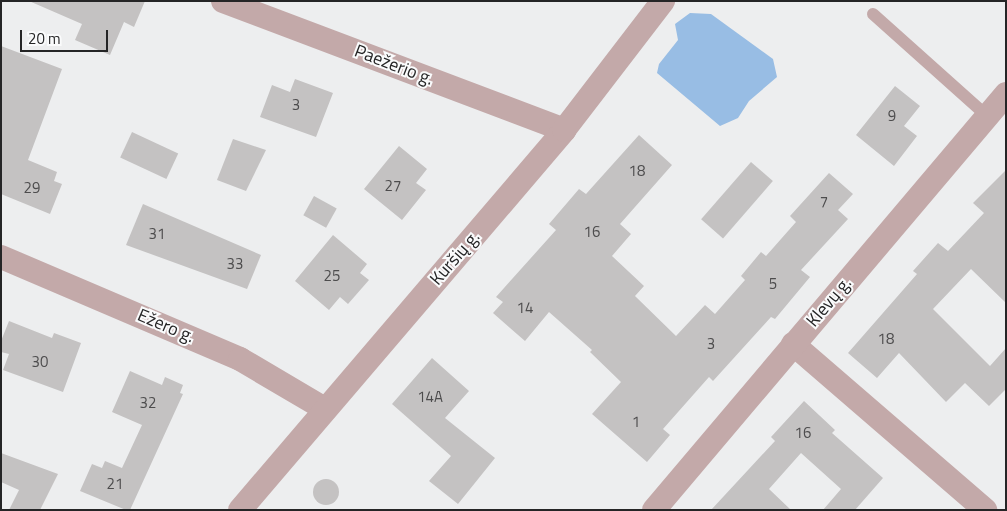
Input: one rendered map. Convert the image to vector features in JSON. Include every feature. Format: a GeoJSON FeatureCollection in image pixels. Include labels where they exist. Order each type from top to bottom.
{"type":"FeatureCollection","features":[{"type":"Feature","properties":{"kind":"street","name":"Paežerio g."},"geometry":{"type":"LineString","coordinates":[[223,1],[564,130]]}},
{"type":"Feature","properties":{"kind":"street","name":"Kuršių g."},"geometry":{"type":"LineString","coordinates":[[240,510],[564,130],[664,1]]}},
{"type":"Feature","properties":{"kind":"street","name":"Klevų g."},"geometry":{"type":"LineString","coordinates":[[654,510],[1006,94]]}},
{"type":"Feature","properties":{"kind":"street","name":"Ežero g."},"geometry":{"type":"LineString","coordinates":[[1,257],[240,359],[325,409]]}},
{"type":"Feature","properties":{"kind":"street"},"geometry":{"type":"LineString","coordinates":[[793,344],[985,510]]}},
{"type":"Feature","properties":{"kind":"lane"},"geometry":{"type":"LineString","coordinates":[[873,14],[987,116]]}},
{"type":"Feature","properties":{"kind":"water"},"geometry":{"type":"Polygon","coordinates":[[[690,13],[711,14],[773,59],[777,77],[749,101],[738,118],[720,126],[657,73],[659,64],[678,40],[675,24],[690,13]]]}},
{"type":"Feature","properties":{"kind":"building"},"geometry":{"type":"Polygon","coordinates":[[[29,1],[145,1],[134,27],[124,22],[110,55],[75,40],[82,24],[29,1]]]}},
{"type":"Feature","properties":{"kind":"building"},"geometry":{"type":"Polygon","coordinates":[[[1,46],[62,69],[28,160],[57,172],[54,181],[62,184],[50,214],[1,194],[1,46]]]}},
{"type":"Feature","properties":{"kind":"building"},"geometry":{"type":"Polygon","coordinates":[[[295,79],[333,93],[316,137],[260,117],[272,85],[290,92],[295,79]]]}},
{"type":"Feature","properties":{"kind":"building"},"geometry":{"type":"Polygon","coordinates":[[[895,86],[920,106],[904,126],[917,136],[894,166],[856,135],[895,86]]]}},
{"type":"Feature","properties":{"kind":"building"},"geometry":{"type":"Polygon","coordinates":[[[132,132],[178,154],[166,179],[120,157],[132,132]]]}},
{"type":"Feature","properties":{"kind":"building"},"geometry":{"type":"Polygon","coordinates":[[[639,135],[672,165],[620,224],[631,234],[612,256],[644,286],[635,296],[676,336],[705,305],[715,314],[745,280],[741,276],[761,252],[766,256],[796,222],[790,216],[829,173],[853,194],[838,210],[848,219],[801,270],[810,277],[775,319],[771,317],[713,381],[709,377],[663,429],[670,435],[647,462],[592,414],[621,382],[590,352],[592,350],[549,312],[525,341],[493,313],[503,302],[496,297],[556,230],[549,224],[579,189],[586,194],[639,135]]]}},
{"type":"Feature","properties":{"kind":"building"},"geometry":{"type":"Polygon","coordinates":[[[233,139],[266,150],[246,191],[217,180],[233,139]]]}},
{"type":"Feature","properties":{"kind":"building"},"geometry":{"type":"Polygon","coordinates":[[[399,146],[427,169],[416,183],[426,190],[402,220],[364,189],[399,146]]]}},
{"type":"Feature","properties":{"kind":"building"},"geometry":{"type":"Polygon","coordinates":[[[751,162],[773,181],[723,238],[701,219],[751,162]]]}},
{"type":"Feature","properties":{"kind":"building"},"geometry":{"type":"Polygon","coordinates":[[[1006,170],[1006,303],[971,269],[933,309],[990,366],[1006,348],[1006,389],[989,406],[965,383],[946,402],[899,353],[877,378],[848,353],[917,274],[913,271],[938,243],[948,251],[984,213],[973,203],[1006,170]]]}},
{"type":"Feature","properties":{"kind":"building"},"geometry":{"type":"Polygon","coordinates":[[[314,196],[337,209],[326,228],[303,215],[314,196]]]}},
{"type":"Feature","properties":{"kind":"building"},"geometry":{"type":"Polygon","coordinates":[[[143,204],[261,255],[247,289],[126,245],[143,204]]]}},
{"type":"Feature","properties":{"kind":"building"},"geometry":{"type":"Polygon","coordinates":[[[333,235],[367,264],[360,273],[369,280],[348,304],[340,297],[329,310],[295,281],[333,235]]]}},
{"type":"Feature","properties":{"kind":"building"},"geometry":{"type":"Polygon","coordinates":[[[9,321],[52,338],[54,333],[81,343],[63,392],[3,370],[9,354],[1,352],[1,341],[9,321]]]}},
{"type":"Feature","properties":{"kind":"building"},"geometry":{"type":"Polygon","coordinates":[[[432,358],[469,391],[445,418],[495,458],[458,504],[429,481],[451,456],[392,404],[432,358]]]}},
{"type":"Feature","properties":{"kind":"building"},"geometry":{"type":"Polygon","coordinates":[[[130,371],[162,385],[165,377],[183,385],[180,393],[183,394],[130,510],[126,510],[80,491],[92,464],[102,468],[105,461],[122,468],[142,425],[112,412],[130,371]]]}},
{"type":"Feature","properties":{"kind":"building"},"geometry":{"type":"Polygon","coordinates":[[[804,401],[835,430],[832,433],[883,478],[855,510],[823,510],[841,489],[801,453],[769,489],[791,510],[711,510],[775,441],[771,437],[804,401]]]}},
{"type":"Feature","properties":{"kind":"building"},"geometry":{"type":"Polygon","coordinates":[[[1,453],[58,474],[40,510],[9,510],[19,490],[1,482],[1,453]]]}},
{"type":"Feature","properties":{"kind":"building"},"geometry":{"type":"Polygon","coordinates":[[[326,479],[335,483],[339,492],[335,501],[326,505],[317,501],[313,492],[317,483],[326,479]]]}}]}
